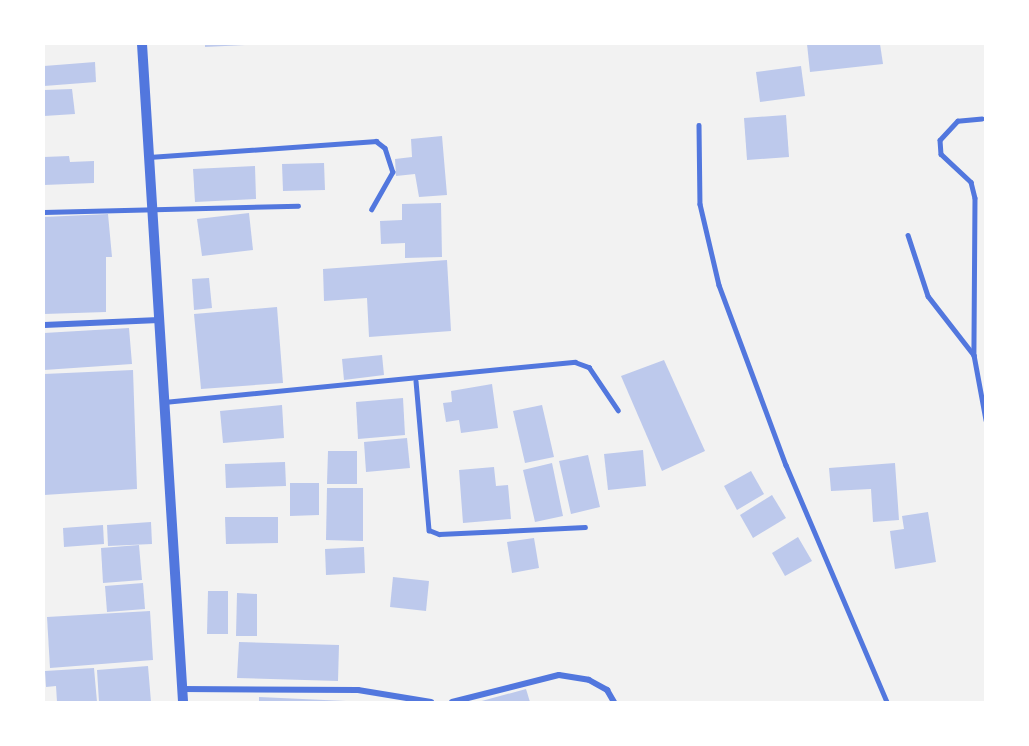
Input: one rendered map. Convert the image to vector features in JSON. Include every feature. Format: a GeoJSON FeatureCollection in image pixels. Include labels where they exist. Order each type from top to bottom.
{"type":"FeatureCollection","features":[{"type":"Feature","properties":{"kind":"street"},"geometry":{"type":"LineString","coordinates":[[142,44],[183,702]]}},
{"type":"Feature","properties":{"kind":"street"},"geometry":{"type":"LineString","coordinates":[[44,325],[159,320]]}},
{"type":"Feature","properties":{"kind":"street"},"geometry":{"type":"LineString","coordinates":[[452,702],[559,675],[589,680],[607,690],[614,702]]}},
{"type":"Feature","properties":{"kind":"street"},"geometry":{"type":"LineString","coordinates":[[182,689],[358,690],[431,702]]}},
{"type":"Feature","properties":{"kind":"lane"},"geometry":{"type":"LineString","coordinates":[[982,119],[958,121],[940,140],[941,154],[971,182],[975,198],[975,356],[986,420]]}},
{"type":"Feature","properties":{"kind":"lane"},"geometry":{"type":"LineString","coordinates":[[699,125],[700,204],[718,285],[786,465],[887,702]]}},
{"type":"Feature","properties":{"kind":"lane"},"geometry":{"type":"LineString","coordinates":[[149,157],[376,141],[385,148],[393,172],[372,209]]}},
{"type":"Feature","properties":{"kind":"lane"},"geometry":{"type":"LineString","coordinates":[[44,212],[298,206]]}},
{"type":"Feature","properties":{"kind":"lane"},"geometry":{"type":"LineString","coordinates":[[908,235],[928,296],[975,356]]}},
{"type":"Feature","properties":{"kind":"lane"},"geometry":{"type":"LineString","coordinates":[[164,402],[416,381],[575,362],[589,367],[618,410]]}},
{"type":"Feature","properties":{"kind":"lane"},"geometry":{"type":"LineString","coordinates":[[416,381],[429,530],[439,534],[585,527]]}},
{"type":"Feature","properties":{"kind":"building"},"geometry":{"type":"Polygon","coordinates":[[[205,44],[245,44],[245,45],[205,47],[205,44]]]}},
{"type":"Feature","properties":{"kind":"building"},"geometry":{"type":"Polygon","coordinates":[[[807,44],[880,44],[883,64],[810,72],[807,44]]]}},
{"type":"Feature","properties":{"kind":"building"},"geometry":{"type":"Polygon","coordinates":[[[95,62],[96,82],[44,86],[44,66],[95,62]]]}},
{"type":"Feature","properties":{"kind":"building"},"geometry":{"type":"Polygon","coordinates":[[[801,66],[805,96],[760,102],[756,72],[801,66]]]}},
{"type":"Feature","properties":{"kind":"building"},"geometry":{"type":"Polygon","coordinates":[[[72,89],[75,114],[44,116],[44,90],[72,89]]]}},
{"type":"Feature","properties":{"kind":"building"},"geometry":{"type":"Polygon","coordinates":[[[786,115],[789,157],[747,160],[744,118],[786,115]]]}},
{"type":"Feature","properties":{"kind":"building"},"geometry":{"type":"Polygon","coordinates":[[[442,136],[447,195],[419,197],[415,174],[396,176],[395,159],[412,157],[411,139],[442,136]]]}},
{"type":"Feature","properties":{"kind":"building"},"geometry":{"type":"Polygon","coordinates":[[[69,156],[70,162],[94,161],[94,183],[44,185],[44,157],[69,156]]]}},
{"type":"Feature","properties":{"kind":"building"},"geometry":{"type":"Polygon","coordinates":[[[324,163],[325,190],[283,191],[282,164],[324,163]]]}},
{"type":"Feature","properties":{"kind":"building"},"geometry":{"type":"Polygon","coordinates":[[[255,166],[256,199],[195,202],[193,169],[255,166]]]}},
{"type":"Feature","properties":{"kind":"building"},"geometry":{"type":"Polygon","coordinates":[[[441,203],[442,257],[405,258],[405,243],[381,244],[380,221],[402,220],[402,204],[441,203]]]}},
{"type":"Feature","properties":{"kind":"building"},"geometry":{"type":"Polygon","coordinates":[[[249,213],[253,250],[202,256],[197,219],[249,213]]]}},
{"type":"Feature","properties":{"kind":"building"},"geometry":{"type":"Polygon","coordinates":[[[108,214],[112,257],[106,257],[106,312],[44,314],[44,217],[108,214]]]}},
{"type":"Feature","properties":{"kind":"building"},"geometry":{"type":"Polygon","coordinates":[[[447,260],[451,331],[369,337],[367,298],[324,301],[323,269],[447,260]]]}},
{"type":"Feature","properties":{"kind":"building"},"geometry":{"type":"Polygon","coordinates":[[[209,278],[212,308],[194,310],[192,279],[209,278]]]}},
{"type":"Feature","properties":{"kind":"building"},"geometry":{"type":"Polygon","coordinates":[[[277,307],[283,383],[201,389],[194,314],[277,307]]]}},
{"type":"Feature","properties":{"kind":"building"},"geometry":{"type":"Polygon","coordinates":[[[129,328],[132,364],[44,370],[44,333],[129,328]]]}},
{"type":"Feature","properties":{"kind":"building"},"geometry":{"type":"Polygon","coordinates":[[[382,355],[384,375],[344,380],[342,359],[382,355]]]}},
{"type":"Feature","properties":{"kind":"building"},"geometry":{"type":"Polygon","coordinates":[[[664,360],[705,451],[662,471],[621,376],[664,360]]]}},
{"type":"Feature","properties":{"kind":"building"},"geometry":{"type":"Polygon","coordinates":[[[133,370],[137,489],[44,495],[44,374],[133,370]]]}},
{"type":"Feature","properties":{"kind":"building"},"geometry":{"type":"Polygon","coordinates":[[[492,384],[498,428],[461,433],[459,420],[446,422],[443,403],[452,402],[451,391],[492,384]]]}},
{"type":"Feature","properties":{"kind":"building"},"geometry":{"type":"Polygon","coordinates":[[[403,398],[405,435],[358,439],[356,402],[403,398]]]}},
{"type":"Feature","properties":{"kind":"building"},"geometry":{"type":"Polygon","coordinates":[[[282,405],[284,438],[223,443],[220,411],[282,405]]]}},
{"type":"Feature","properties":{"kind":"building"},"geometry":{"type":"Polygon","coordinates":[[[542,405],[554,457],[525,463],[513,411],[542,405]]]}},
{"type":"Feature","properties":{"kind":"building"},"geometry":{"type":"Polygon","coordinates":[[[407,438],[410,468],[366,472],[364,442],[407,438]]]}},
{"type":"Feature","properties":{"kind":"building"},"geometry":{"type":"Polygon","coordinates":[[[643,450],[646,486],[608,490],[604,454],[643,450]]]}},
{"type":"Feature","properties":{"kind":"building"},"geometry":{"type":"Polygon","coordinates":[[[328,451],[357,451],[357,484],[327,484],[328,451]]]}},
{"type":"Feature","properties":{"kind":"building"},"geometry":{"type":"Polygon","coordinates":[[[588,455],[600,507],[571,514],[559,461],[588,455]]]}},
{"type":"Feature","properties":{"kind":"building"},"geometry":{"type":"Polygon","coordinates":[[[285,462],[286,486],[226,488],[225,464],[285,462]]]}},
{"type":"Feature","properties":{"kind":"building"},"geometry":{"type":"Polygon","coordinates":[[[552,463],[563,516],[535,522],[523,470],[552,463]]]}},
{"type":"Feature","properties":{"kind":"building"},"geometry":{"type":"Polygon","coordinates":[[[895,463],[899,520],[873,522],[871,489],[831,491],[829,468],[895,463]]]}},
{"type":"Feature","properties":{"kind":"building"},"geometry":{"type":"Polygon","coordinates":[[[494,467],[496,486],[508,485],[511,519],[463,523],[459,470],[494,467]]]}},
{"type":"Feature","properties":{"kind":"building"},"geometry":{"type":"Polygon","coordinates":[[[751,471],[764,494],[737,510],[724,486],[751,471]]]}},
{"type":"Feature","properties":{"kind":"building"},"geometry":{"type":"Polygon","coordinates":[[[290,483],[319,483],[319,515],[290,516],[290,483]]]}},
{"type":"Feature","properties":{"kind":"building"},"geometry":{"type":"Polygon","coordinates":[[[327,488],[363,488],[363,541],[326,540],[327,488]]]}},
{"type":"Feature","properties":{"kind":"building"},"geometry":{"type":"Polygon","coordinates":[[[772,495],[786,518],[753,538],[740,515],[772,495]]]}},
{"type":"Feature","properties":{"kind":"building"},"geometry":{"type":"Polygon","coordinates":[[[928,512],[936,562],[895,569],[890,531],[904,529],[902,516],[928,512]]]}},
{"type":"Feature","properties":{"kind":"building"},"geometry":{"type":"Polygon","coordinates":[[[225,517],[278,517],[278,543],[226,544],[225,517]]]}},
{"type":"Feature","properties":{"kind":"building"},"geometry":{"type":"Polygon","coordinates":[[[151,522],[152,544],[108,546],[107,525],[151,522]]]}},
{"type":"Feature","properties":{"kind":"building"},"geometry":{"type":"Polygon","coordinates":[[[103,525],[104,544],[64,547],[63,528],[103,525]]]}},
{"type":"Feature","properties":{"kind":"building"},"geometry":{"type":"Polygon","coordinates":[[[798,537],[812,561],[785,576],[772,553],[798,537]]]}},
{"type":"Feature","properties":{"kind":"building"},"geometry":{"type":"Polygon","coordinates":[[[534,538],[539,568],[512,573],[507,542],[534,538]]]}},
{"type":"Feature","properties":{"kind":"building"},"geometry":{"type":"Polygon","coordinates":[[[139,545],[142,580],[103,583],[101,548],[139,545]]]}},
{"type":"Feature","properties":{"kind":"building"},"geometry":{"type":"Polygon","coordinates":[[[364,547],[365,573],[326,575],[325,549],[364,547]]]}},
{"type":"Feature","properties":{"kind":"building"},"geometry":{"type":"Polygon","coordinates":[[[393,577],[429,581],[426,611],[390,607],[393,577]]]}},
{"type":"Feature","properties":{"kind":"building"},"geometry":{"type":"Polygon","coordinates":[[[143,583],[145,609],[107,612],[105,586],[143,583]]]}},
{"type":"Feature","properties":{"kind":"building"},"geometry":{"type":"Polygon","coordinates":[[[208,591],[228,591],[228,634],[207,634],[208,591]]]}},
{"type":"Feature","properties":{"kind":"building"},"geometry":{"type":"Polygon","coordinates":[[[237,593],[257,594],[257,636],[236,636],[237,593]]]}},
{"type":"Feature","properties":{"kind":"building"},"geometry":{"type":"Polygon","coordinates":[[[150,611],[153,660],[50,668],[47,617],[150,611]]]}},
{"type":"Feature","properties":{"kind":"building"},"geometry":{"type":"Polygon","coordinates":[[[239,642],[339,645],[338,681],[237,678],[239,642]]]}},
{"type":"Feature","properties":{"kind":"building"},"geometry":{"type":"Polygon","coordinates":[[[148,666],[151,702],[99,702],[97,670],[148,666]]]}},
{"type":"Feature","properties":{"kind":"building"},"geometry":{"type":"Polygon","coordinates":[[[94,668],[97,702],[57,702],[56,686],[46,687],[45,671],[94,668]]]}},
{"type":"Feature","properties":{"kind":"building"},"geometry":{"type":"Polygon","coordinates":[[[526,689],[530,702],[478,702],[526,689]]]}},
{"type":"Feature","properties":{"kind":"building"},"geometry":{"type":"Polygon","coordinates":[[[259,697],[346,701],[346,702],[259,702],[259,697]]]}}]}
